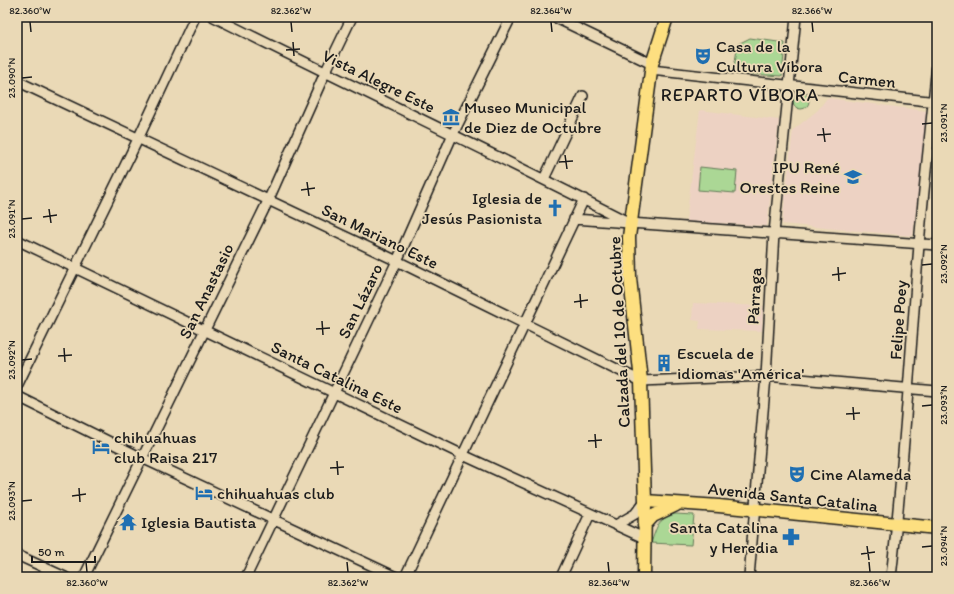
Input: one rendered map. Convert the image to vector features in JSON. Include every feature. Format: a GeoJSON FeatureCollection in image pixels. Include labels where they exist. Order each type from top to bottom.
{"type":"FeatureCollection","features":[{"type":"Feature","properties":{"kind":"main road","name":"Calzada del 10 de Octubre"},"geometry":{"type":"LineString","coordinates":[[644,577],[645,501],[640,381],[630,278],[630,223],[652,67],[667,17]]}},
{"type":"Feature","properties":{"kind":"main road","name":"Avenida Santa Catalina"},"geometry":{"type":"LineString","coordinates":[[645,501],[755,509],[937,528]]}},
{"type":"Feature","properties":{"kind":"main road"},"geometry":{"type":"LineString","coordinates":[[644,526],[658,512],[681,503]]}},
{"type":"Feature","properties":{"kind":"street"},"geometry":{"type":"LineString","coordinates":[[17,386],[138,139],[194,17]]}},
{"type":"Feature","properties":{"kind":"street","name":"Vista Alegre Este"},"geometry":{"type":"LineString","coordinates":[[214,17],[325,73],[544,179],[630,223]]}},
{"type":"Feature","properties":{"kind":"street","name":"San Anastasio"},"geometry":{"type":"LineString","coordinates":[[84,577],[268,201],[325,73],[352,17]]}},
{"type":"Feature","properties":{"kind":"street","name":"San Lázaro"},"geometry":{"type":"LineString","coordinates":[[246,577],[397,261],[453,134],[511,17]]}},
{"type":"Feature","properties":{"kind":"street","name":"Carmen"},"geometry":{"type":"LineString","coordinates":[[554,17],[652,67],[789,86],[935,102]]}},
{"type":"Feature","properties":{"kind":"street","name":"Párraga"},"geometry":{"type":"LineString","coordinates":[[748,577],[766,376],[774,233],[796,17]]}},
{"type":"Feature","properties":{"kind":"street","name":"Felipe Poey"},"geometry":{"type":"LineString","coordinates":[[891,577],[898,524],[919,244],[935,102],[937,64]]}},
{"type":"Feature","properties":{"kind":"street","name":"San Mariano Este"},"geometry":{"type":"LineString","coordinates":[[17,81],[397,261],[640,381]]}},
{"type":"Feature","properties":{"kind":"street"},"geometry":{"type":"LineString","coordinates":[[544,179],[583,96]]}},
{"type":"Feature","properties":{"kind":"street"},"geometry":{"type":"LineString","coordinates":[[405,577],[584,199]]}},
{"type":"Feature","properties":{"kind":"street"},"geometry":{"type":"LineString","coordinates":[[574,219],[937,245]]}},
{"type":"Feature","properties":{"kind":"street","name":"Santa Catalina Este"},"geometry":{"type":"LineString","coordinates":[[17,240],[463,455],[644,538]]}},
{"type":"Feature","properties":{"kind":"street"},"geometry":{"type":"LineString","coordinates":[[640,381],[766,376],[937,391]]}},
{"type":"Feature","properties":{"kind":"street"},"geometry":{"type":"LineString","coordinates":[[17,396],[142,458],[396,577]]}},
{"type":"Feature","properties":{"kind":"street"},"geometry":{"type":"LineString","coordinates":[[616,525],[635,514],[645,501]]}},
{"type":"Feature","properties":{"kind":"street"},"geometry":{"type":"LineString","coordinates":[[561,577],[590,514]]}},
{"type":"Feature","properties":{"kind":"street"},"geometry":{"type":"LineString","coordinates":[[17,555],[64,577]]}},
{"type":"Feature","properties":{"kind":"shaded area","name":"IPU René Orestes Reine"},"geometry":{"type":"Polygon","coordinates":[[[827,98],[927,111],[913,236],[782,224],[793,130],[818,110],[827,98]]]}},
{"type":"Feature","properties":{"kind":"shaded area"},"geometry":{"type":"Polygon","coordinates":[[[700,110],[779,120],[767,226],[686,221],[700,110]]]}},
{"type":"Feature","properties":{"kind":"shaded area"},"geometry":{"type":"Polygon","coordinates":[[[693,303],[763,306],[762,331],[699,329],[700,321],[692,320],[693,303]]]}},
{"type":"Feature","properties":{"kind":"green space"},"geometry":{"type":"Polygon","coordinates":[[[750,38],[785,43],[782,76],[733,73],[738,44],[750,38]]]}},
{"type":"Feature","properties":{"kind":"green space"},"geometry":{"type":"Polygon","coordinates":[[[798,93],[804,93],[809,98],[807,107],[804,109],[798,109],[793,104],[793,98],[798,93]]]}},
{"type":"Feature","properties":{"kind":"green space"},"geometry":{"type":"Polygon","coordinates":[[[700,167],[737,171],[735,193],[698,190],[700,167]]]}},
{"type":"Feature","properties":{"kind":"green space"},"geometry":{"type":"Polygon","coordinates":[[[675,514],[694,515],[691,545],[651,543],[658,524],[664,518],[675,514]]]}},
{"type":"Feature","properties":{"kind":"place","name":"Casa de la Cultura Víbora"},"geometry":{"type":"Point","coordinates":[703,56]}},
{"type":"Feature","properties":{"kind":"place","name":"Museo Municipal de Diez de Octubre"},"geometry":{"type":"Point","coordinates":[451,117]}},
{"type":"Feature","properties":{"kind":"place","name":"IPU René Orestes Reine"},"geometry":{"type":"Point","coordinates":[853,177]}},
{"type":"Feature","properties":{"kind":"place","name":"Iglesia de Jesús Pasionista"},"geometry":{"type":"Point","coordinates":[555,208]}},
{"type":"Feature","properties":{"kind":"place","name":"Escuela de idiomas 'América'"},"geometry":{"type":"Point","coordinates":[664,363]}},
{"type":"Feature","properties":{"kind":"place","name":"chihuahuas club Raisa 217"},"geometry":{"type":"Point","coordinates":[101,447]}},
{"type":"Feature","properties":{"kind":"place","name":"Cine Alameda"},"geometry":{"type":"Point","coordinates":[797,474]}},
{"type":"Feature","properties":{"kind":"place","name":"chihuahuas club"},"geometry":{"type":"Point","coordinates":[204,493]}},
{"type":"Feature","properties":{"kind":"place","name":"Iglesia Bautista"},"geometry":{"type":"Point","coordinates":[128,522]}},
{"type":"Feature","properties":{"kind":"place","name":"Santa Catalina y Heredia"},"geometry":{"type":"Point","coordinates":[791,537]}},
{"type":"Feature","properties":{"kind":"district","name":"REPARTO VÍBORA"},"geometry":{"type":"Point","coordinates":[740,95]}}]}
